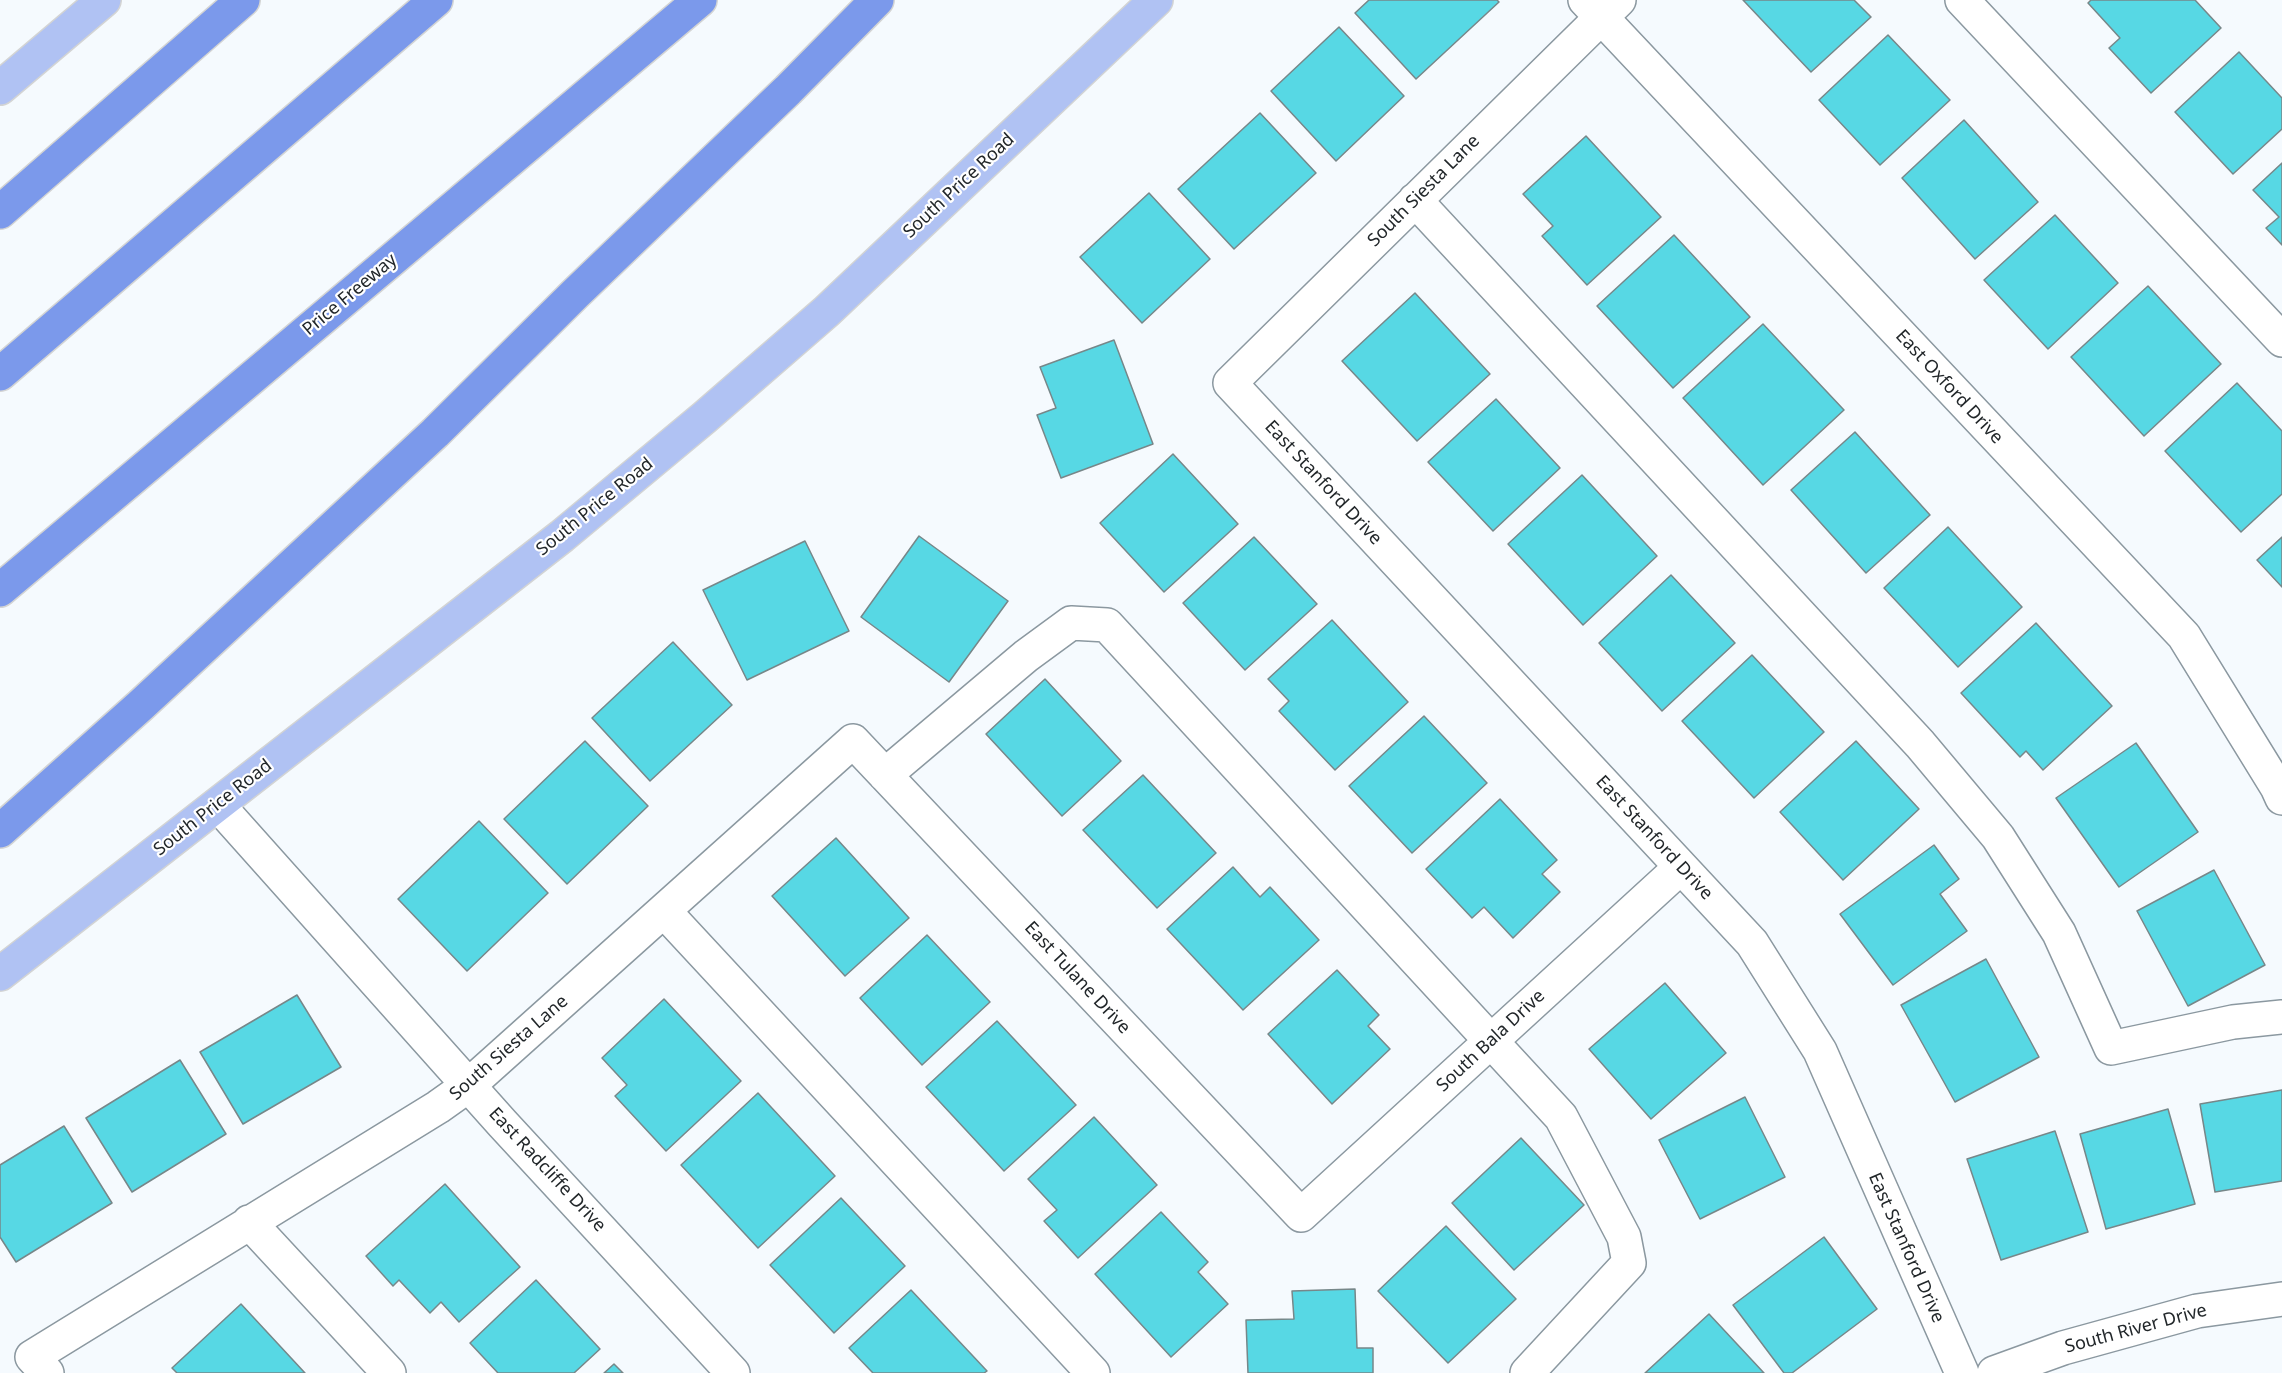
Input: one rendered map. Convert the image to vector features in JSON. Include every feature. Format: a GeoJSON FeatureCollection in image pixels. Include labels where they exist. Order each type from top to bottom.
{"type":"FeatureCollection","features":[{"type":"Feature","properties":{"kind":"highway"},"geometry":{"type":"LineString","coordinates":[[0,212],[243,0]]}},
{"type":"Feature","properties":{"kind":"highway"},"geometry":{"type":"LineString","coordinates":[[0,374],[436,0]]}},
{"type":"Feature","properties":{"kind":"highway","name":"Price Freeway"},"geometry":{"type":"LineString","coordinates":[[0,590],[700,0]]}},
{"type":"Feature","properties":{"kind":"highway"},"geometry":{"type":"LineString","coordinates":[[0,831],[140,706],[435,433],[575,294],[788,90],[877,0]]}},
{"type":"Feature","properties":{"kind":"main road"},"geometry":{"type":"LineString","coordinates":[[0,88],[104,0]]}},
{"type":"Feature","properties":{"kind":"main road","name":"South Price Road"},"geometry":{"type":"LineString","coordinates":[[0,974],[419,645],[562,536],[705,417],[827,311],[1156,0]]}},
{"type":"Feature","properties":{"kind":"street"},"geometry":{"type":"LineString","coordinates":[[1962,0],[2282,340]]}},
{"type":"Feature","properties":{"kind":"street","name":"South Siesta Lane"},"geometry":{"type":"LineString","coordinates":[[1230,383],[1415,200],[1601,6]]}},
{"type":"Feature","properties":{"kind":"street","name":"East Oxford Drive"},"geometry":{"type":"LineString","coordinates":[[1601,6],[2184,636],[2282,798]]}},
{"type":"Feature","properties":{"kind":"street"},"geometry":{"type":"LineString","coordinates":[[1415,200],[1920,744],[1998,837],[2059,933],[2111,1048],[2233,1022],[2282,1017]]}},
{"type":"Feature","properties":{"kind":"street","name":"East Stanford Drive"},"geometry":{"type":"LineString","coordinates":[[1230,383],[1752,943],[1820,1051],[1962,1373]]}},
{"type":"Feature","properties":{"kind":"street"},"geometry":{"type":"LineString","coordinates":[[885,775],[1026,656],[1071,623],[1107,625],[1561,1117],[1624,1237],[1629,1263],[1527,1373]]}},
{"type":"Feature","properties":{"kind":"street","name":"South Siesta Lane"},"geometry":{"type":"LineString","coordinates":[[39,1365],[249,1222],[438,1107],[470,1085],[853,741]]}},
{"type":"Feature","properties":{"kind":"street","name":"East Tulane Drive"},"geometry":{"type":"LineString","coordinates":[[853,741],[1301,1215]]}},
{"type":"Feature","properties":{"kind":"street","name":"East Radcliffe Drive"},"geometry":{"type":"LineString","coordinates":[[218,805],[733,1373]]}},
{"type":"Feature","properties":{"kind":"street","name":"South Bala Drive"},"geometry":{"type":"LineString","coordinates":[[1301,1215],[1681,867]]}},
{"type":"Feature","properties":{"kind":"street"},"geometry":{"type":"LineString","coordinates":[[664,911],[1093,1373]]}},
{"type":"Feature","properties":{"kind":"street"},"geometry":{"type":"LineString","coordinates":[[249,1222],[389,1373]]}},
{"type":"Feature","properties":{"kind":"street","name":"South River Drive"},"geometry":{"type":"LineString","coordinates":[[1994,1373],[2063,1348],[2197,1311],[2282,1299]]}},
{"type":"Feature","properties":{"kind":"building"},"geometry":{"type":"Polygon","coordinates":[[[1369,0],[1497,0],[1499,2],[1416,79],[1355,13],[1369,0]]]}},
{"type":"Feature","properties":{"kind":"building"},"geometry":{"type":"Polygon","coordinates":[[[1743,0],[1854,0],[1871,17],[1811,72],[1743,0]]]}},
{"type":"Feature","properties":{"kind":"building"},"geometry":{"type":"Polygon","coordinates":[[[2091,0],[2195,0],[2221,28],[2151,93],[2109,48],[2120,38],[2088,3],[2091,0]]]}},
{"type":"Feature","properties":{"kind":"building"},"geometry":{"type":"Polygon","coordinates":[[[1339,27],[1404,96],[1336,161],[1271,91],[1339,27]]]}},
{"type":"Feature","properties":{"kind":"building"},"geometry":{"type":"Polygon","coordinates":[[[1888,35],[1950,100],[1880,165],[1819,100],[1888,35]]]}},
{"type":"Feature","properties":{"kind":"building"},"geometry":{"type":"Polygon","coordinates":[[[2239,52],[2282,98],[2282,129],[2233,174],[2175,112],[2239,52]]]}},
{"type":"Feature","properties":{"kind":"building"},"geometry":{"type":"Polygon","coordinates":[[[1260,113],[1316,173],[1234,249],[1178,189],[1260,113]]]}},
{"type":"Feature","properties":{"kind":"building"},"geometry":{"type":"Polygon","coordinates":[[[1964,120],[2038,202],[1975,259],[1902,178],[1964,120]]]}},
{"type":"Feature","properties":{"kind":"building"},"geometry":{"type":"Polygon","coordinates":[[[1586,136],[1661,217],[1587,285],[1542,236],[1553,226],[1523,194],[1586,136]]]}},
{"type":"Feature","properties":{"kind":"building"},"geometry":{"type":"Polygon","coordinates":[[[2282,163],[2282,245],[2266,228],[2279,217],[2253,190],[2282,163]]]}},
{"type":"Feature","properties":{"kind":"building"},"geometry":{"type":"Polygon","coordinates":[[[1149,193],[1210,259],[1142,323],[1080,257],[1149,193]]]}},
{"type":"Feature","properties":{"kind":"building"},"geometry":{"type":"Polygon","coordinates":[[[2055,215],[2118,283],[2048,349],[1984,280],[2055,215]]]}},
{"type":"Feature","properties":{"kind":"building"},"geometry":{"type":"Polygon","coordinates":[[[1674,235],[1750,317],[1673,388],[1597,306],[1674,235]]]}},
{"type":"Feature","properties":{"kind":"building"},"geometry":{"type":"Polygon","coordinates":[[[2148,286],[2221,364],[2144,436],[2071,357],[2148,286]]]}},
{"type":"Feature","properties":{"kind":"building"},"geometry":{"type":"Polygon","coordinates":[[[1415,293],[1490,374],[1417,441],[1342,361],[1415,293]]]}},
{"type":"Feature","properties":{"kind":"building"},"geometry":{"type":"Polygon","coordinates":[[[1763,324],[1844,410],[1763,485],[1683,398],[1763,324]]]}},
{"type":"Feature","properties":{"kind":"building"},"geometry":{"type":"Polygon","coordinates":[[[1114,340],[1153,444],[1061,478],[1037,415],[1056,408],[1040,367],[1114,340]]]}},
{"type":"Feature","properties":{"kind":"building"},"geometry":{"type":"Polygon","coordinates":[[[2237,383],[2282,431],[2282,494],[2241,532],[2165,451],[2237,383]]]}},
{"type":"Feature","properties":{"kind":"building"},"geometry":{"type":"Polygon","coordinates":[[[1496,399],[1560,468],[1493,531],[1428,462],[1496,399]]]}},
{"type":"Feature","properties":{"kind":"building"},"geometry":{"type":"Polygon","coordinates":[[[1855,432],[1930,515],[1866,573],[1791,490],[1855,432]]]}},
{"type":"Feature","properties":{"kind":"building"},"geometry":{"type":"Polygon","coordinates":[[[1173,454],[1238,524],[1164,592],[1100,523],[1173,454]]]}},
{"type":"Feature","properties":{"kind":"building"},"geometry":{"type":"Polygon","coordinates":[[[1582,475],[1657,556],[1583,625],[1508,544],[1582,475]]]}},
{"type":"Feature","properties":{"kind":"building"},"geometry":{"type":"Polygon","coordinates":[[[1948,527],[2022,607],[1958,667],[1884,588],[1948,527]]]}},
{"type":"Feature","properties":{"kind":"building"},"geometry":{"type":"Polygon","coordinates":[[[919,536],[1008,601],[949,682],[861,617],[919,536]]]}},
{"type":"Feature","properties":{"kind":"building"},"geometry":{"type":"Polygon","coordinates":[[[1254,537],[1317,604],[1245,670],[1183,603],[1254,537]]]}},
{"type":"Feature","properties":{"kind":"building"},"geometry":{"type":"Polygon","coordinates":[[[2282,537],[2282,587],[2257,560],[2282,537]]]}},
{"type":"Feature","properties":{"kind":"building"},"geometry":{"type":"Polygon","coordinates":[[[805,541],[849,631],[747,680],[703,590],[805,541]]]}},
{"type":"Feature","properties":{"kind":"building"},"geometry":{"type":"Polygon","coordinates":[[[1671,575],[1735,643],[1662,711],[1599,643],[1671,575]]]}},
{"type":"Feature","properties":{"kind":"building"},"geometry":{"type":"Polygon","coordinates":[[[1332,620],[1408,702],[1335,770],[1279,711],[1289,701],[1268,679],[1332,620]]]}},
{"type":"Feature","properties":{"kind":"building"},"geometry":{"type":"Polygon","coordinates":[[[2036,623],[2112,706],[2043,770],[2026,751],[2020,757],[1961,693],[2036,623]]]}},
{"type":"Feature","properties":{"kind":"building"},"geometry":{"type":"Polygon","coordinates":[[[673,642],[732,705],[650,781],[592,718],[673,642]]]}},
{"type":"Feature","properties":{"kind":"building"},"geometry":{"type":"Polygon","coordinates":[[[1752,655],[1824,732],[1754,798],[1682,721],[1752,655]]]}},
{"type":"Feature","properties":{"kind":"building"},"geometry":{"type":"Polygon","coordinates":[[[1045,679],[1121,761],[1062,816],[986,734],[1045,679]]]}},
{"type":"Feature","properties":{"kind":"building"},"geometry":{"type":"Polygon","coordinates":[[[1424,716],[1487,783],[1412,853],[1349,786],[1424,716]]]}},
{"type":"Feature","properties":{"kind":"building"},"geometry":{"type":"Polygon","coordinates":[[[585,741],[648,806],[567,884],[504,819],[585,741]]]}},
{"type":"Feature","properties":{"kind":"building"},"geometry":{"type":"Polygon","coordinates":[[[1856,741],[1919,809],[1843,880],[1780,812],[1856,741]]]}},
{"type":"Feature","properties":{"kind":"building"},"geometry":{"type":"Polygon","coordinates":[[[2136,743],[2198,832],[2119,887],[2056,798],[2136,743]]]}},
{"type":"Feature","properties":{"kind":"building"},"geometry":{"type":"Polygon","coordinates":[[[1143,775],[1216,853],[1157,908],[1083,830],[1143,775]]]}},
{"type":"Feature","properties":{"kind":"building"},"geometry":{"type":"Polygon","coordinates":[[[1500,799],[1557,860],[1542,874],[1560,892],[1513,938],[1484,907],[1472,918],[1426,869],[1500,799]]]}},
{"type":"Feature","properties":{"kind":"building"},"geometry":{"type":"Polygon","coordinates":[[[479,821],[548,893],[467,971],[398,899],[479,821]]]}},
{"type":"Feature","properties":{"kind":"building"},"geometry":{"type":"Polygon","coordinates":[[[836,838],[909,918],[845,976],[772,896],[836,838]]]}},
{"type":"Feature","properties":{"kind":"building"},"geometry":{"type":"Polygon","coordinates":[[[1934,845],[1959,879],[1940,894],[1967,931],[1893,985],[1840,914],[1934,845]]]}},
{"type":"Feature","properties":{"kind":"building"},"geometry":{"type":"Polygon","coordinates":[[[1233,867],[1260,897],[1270,887],[1319,940],[1243,1010],[1167,929],[1233,867]]]}},
{"type":"Feature","properties":{"kind":"building"},"geometry":{"type":"Polygon","coordinates":[[[2214,870],[2265,965],[2188,1006],[2137,911],[2214,870]]]}},
{"type":"Feature","properties":{"kind":"building"},"geometry":{"type":"Polygon","coordinates":[[[927,935],[990,1002],[922,1065],[860,998],[927,935]]]}},
{"type":"Feature","properties":{"kind":"building"},"geometry":{"type":"Polygon","coordinates":[[[1986,959],[2039,1057],[1955,1102],[1901,1005],[1986,959]]]}},
{"type":"Feature","properties":{"kind":"building"},"geometry":{"type":"Polygon","coordinates":[[[1337,970],[1379,1015],[1368,1026],[1390,1049],[1332,1104],[1268,1034],[1337,970]]]}},
{"type":"Feature","properties":{"kind":"building"},"geometry":{"type":"Polygon","coordinates":[[[1665,983],[1726,1053],[1651,1119],[1589,1049],[1665,983]]]}},
{"type":"Feature","properties":{"kind":"building"},"geometry":{"type":"Polygon","coordinates":[[[297,995],[341,1067],[243,1124],[200,1052],[297,995]]]}},
{"type":"Feature","properties":{"kind":"building"},"geometry":{"type":"Polygon","coordinates":[[[664,999],[741,1081],[666,1151],[615,1096],[627,1085],[602,1058],[664,999]]]}},
{"type":"Feature","properties":{"kind":"building"},"geometry":{"type":"Polygon","coordinates":[[[997,1021],[1076,1105],[1004,1171],[926,1087],[997,1021]]]}},
{"type":"Feature","properties":{"kind":"building"},"geometry":{"type":"Polygon","coordinates":[[[180,1060],[226,1134],[132,1192],[86,1118],[180,1060]]]}},
{"type":"Feature","properties":{"kind":"building"},"geometry":{"type":"Polygon","coordinates":[[[2282,1090],[2282,1181],[2215,1192],[2200,1104],[2282,1090]]]}},
{"type":"Feature","properties":{"kind":"building"},"geometry":{"type":"Polygon","coordinates":[[[758,1093],[835,1176],[758,1248],[681,1165],[758,1093]]]}},
{"type":"Feature","properties":{"kind":"building"},"geometry":{"type":"Polygon","coordinates":[[[1745,1097],[1785,1177],[1700,1219],[1659,1140],[1745,1097]]]}},
{"type":"Feature","properties":{"kind":"building"},"geometry":{"type":"Polygon","coordinates":[[[2168,1109],[2195,1204],[2106,1229],[2080,1134],[2168,1109]]]}},
{"type":"Feature","properties":{"kind":"building"},"geometry":{"type":"Polygon","coordinates":[[[1094,1117],[1157,1185],[1078,1258],[1044,1221],[1057,1210],[1028,1179],[1094,1117]]]}},
{"type":"Feature","properties":{"kind":"building"},"geometry":{"type":"Polygon","coordinates":[[[64,1126],[112,1203],[16,1262],[0,1237],[0,1165],[64,1126]]]}},
{"type":"Feature","properties":{"kind":"building"},"geometry":{"type":"Polygon","coordinates":[[[2055,1131],[2088,1232],[2001,1260],[1967,1159],[2055,1131]]]}},
{"type":"Feature","properties":{"kind":"building"},"geometry":{"type":"Polygon","coordinates":[[[1521,1138],[1584,1205],[1514,1270],[1452,1203],[1521,1138]]]}},
{"type":"Feature","properties":{"kind":"building"},"geometry":{"type":"Polygon","coordinates":[[[445,1184],[520,1267],[459,1322],[441,1302],[430,1313],[399,1280],[393,1286],[366,1256],[445,1184]]]}},
{"type":"Feature","properties":{"kind":"building"},"geometry":{"type":"Polygon","coordinates":[[[841,1198],[905,1266],[834,1333],[770,1265],[841,1198]]]}},
{"type":"Feature","properties":{"kind":"building"},"geometry":{"type":"Polygon","coordinates":[[[1161,1212],[1208,1262],[1198,1272],[1228,1304],[1171,1357],[1095,1274],[1161,1212]]]}},
{"type":"Feature","properties":{"kind":"building"},"geometry":{"type":"Polygon","coordinates":[[[1446,1226],[1516,1299],[1448,1363],[1378,1291],[1446,1226]]]}},
{"type":"Feature","properties":{"kind":"building"},"geometry":{"type":"Polygon","coordinates":[[[1824,1237],[1877,1309],[1792,1373],[1784,1373],[1733,1305],[1824,1237]]]}},
{"type":"Feature","properties":{"kind":"building"},"geometry":{"type":"Polygon","coordinates":[[[536,1280],[600,1349],[574,1373],[498,1373],[470,1343],[536,1280]]]}},
{"type":"Feature","properties":{"kind":"building"},"geometry":{"type":"Polygon","coordinates":[[[1355,1289],[1357,1348],[1373,1348],[1373,1373],[1248,1373],[1246,1320],[1294,1319],[1292,1291],[1355,1289]]]}},
{"type":"Feature","properties":{"kind":"building"},"geometry":{"type":"Polygon","coordinates":[[[911,1290],[987,1371],[984,1373],[873,1373],[849,1348],[911,1290]]]}},
{"type":"Feature","properties":{"kind":"building"},"geometry":{"type":"Polygon","coordinates":[[[241,1304],[305,1373],[177,1373],[172,1368],[241,1304]]]}},
{"type":"Feature","properties":{"kind":"building"},"geometry":{"type":"Polygon","coordinates":[[[1709,1314],[1764,1373],[1645,1373],[1709,1314]]]}},
{"type":"Feature","properties":{"kind":"building"},"geometry":{"type":"Polygon","coordinates":[[[614,1364],[623,1373],[604,1373],[614,1364]]]}}]}
